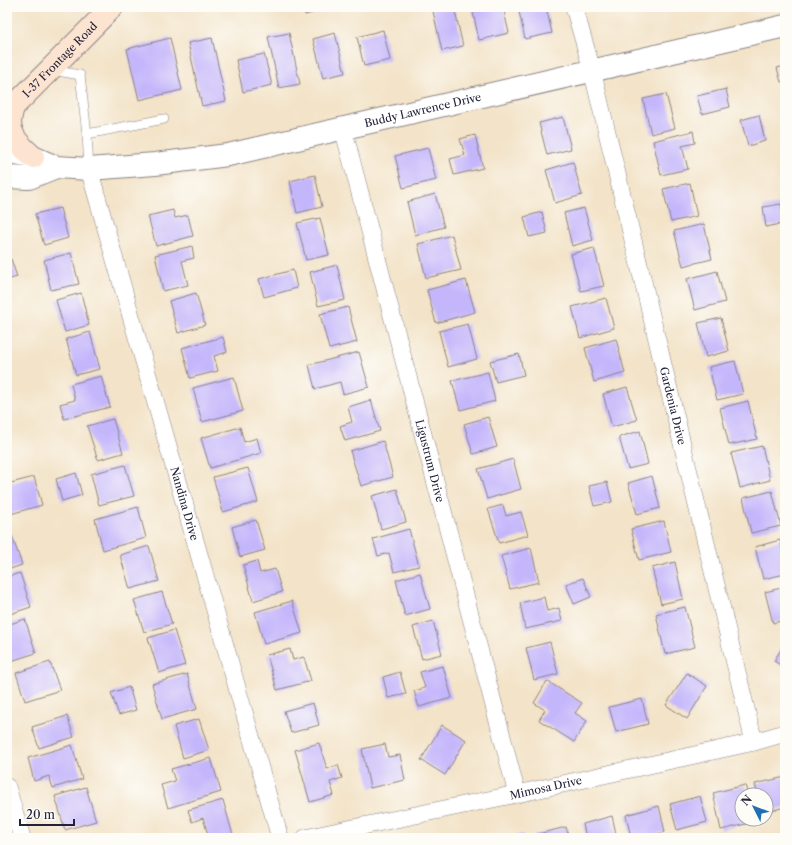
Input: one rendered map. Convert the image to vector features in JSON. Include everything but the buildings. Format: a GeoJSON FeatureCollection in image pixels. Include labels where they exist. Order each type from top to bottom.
{"type":"FeatureCollection","features":[{"type":"Feature","properties":{"kind":"main road","name":"I-37 Frontage Road"},"geometry":{"type":"LineString","coordinates":[[10,110],[112,7]]}},
{"type":"Feature","properties":{"kind":"main road"},"geometry":{"type":"LineString","coordinates":[[10,110],[10,122],[14,135],[19,144],[33,157]]}},
{"type":"Feature","properties":{"kind":"street","name":"Gardenia Drive"},"geometry":{"type":"LineString","coordinates":[[574,7],[592,70],[754,742]]}},
{"type":"Feature","properties":{"kind":"street","name":"Buddy Lawrence Drive"},"geometry":{"type":"LineString","coordinates":[[7,153],[33,157],[56,167],[89,169],[155,164],[228,155],[785,26]]}},
{"type":"Feature","properties":{"kind":"street","name":"Ligustrum Drive"},"geometry":{"type":"LineString","coordinates":[[343,128],[517,794]]}},
{"type":"Feature","properties":{"kind":"street","name":"Buddy Lawrence Drive"},"geometry":{"type":"LineString","coordinates":[[7,177],[29,178],[56,167]]}},
{"type":"Feature","properties":{"kind":"street","name":"Nandina Drive"},"geometry":{"type":"LineString","coordinates":[[89,169],[280,838]]}},
{"type":"Feature","properties":{"kind":"street","name":"Mimosa Drive"},"geometry":{"type":"LineString","coordinates":[[305,838],[517,794],[754,742],[785,733]]}},
{"type":"Feature","properties":{"kind":"street"},"geometry":{"type":"LineString","coordinates":[[7,787],[22,838]]}},
{"type":"Feature","properties":{"kind":"lane"},"geometry":{"type":"LineString","coordinates":[[50,70],[80,75],[87,134],[89,169]]}},
{"type":"Feature","properties":{"kind":"lane"},"geometry":{"type":"LineString","coordinates":[[87,134],[164,119]]}}]}
